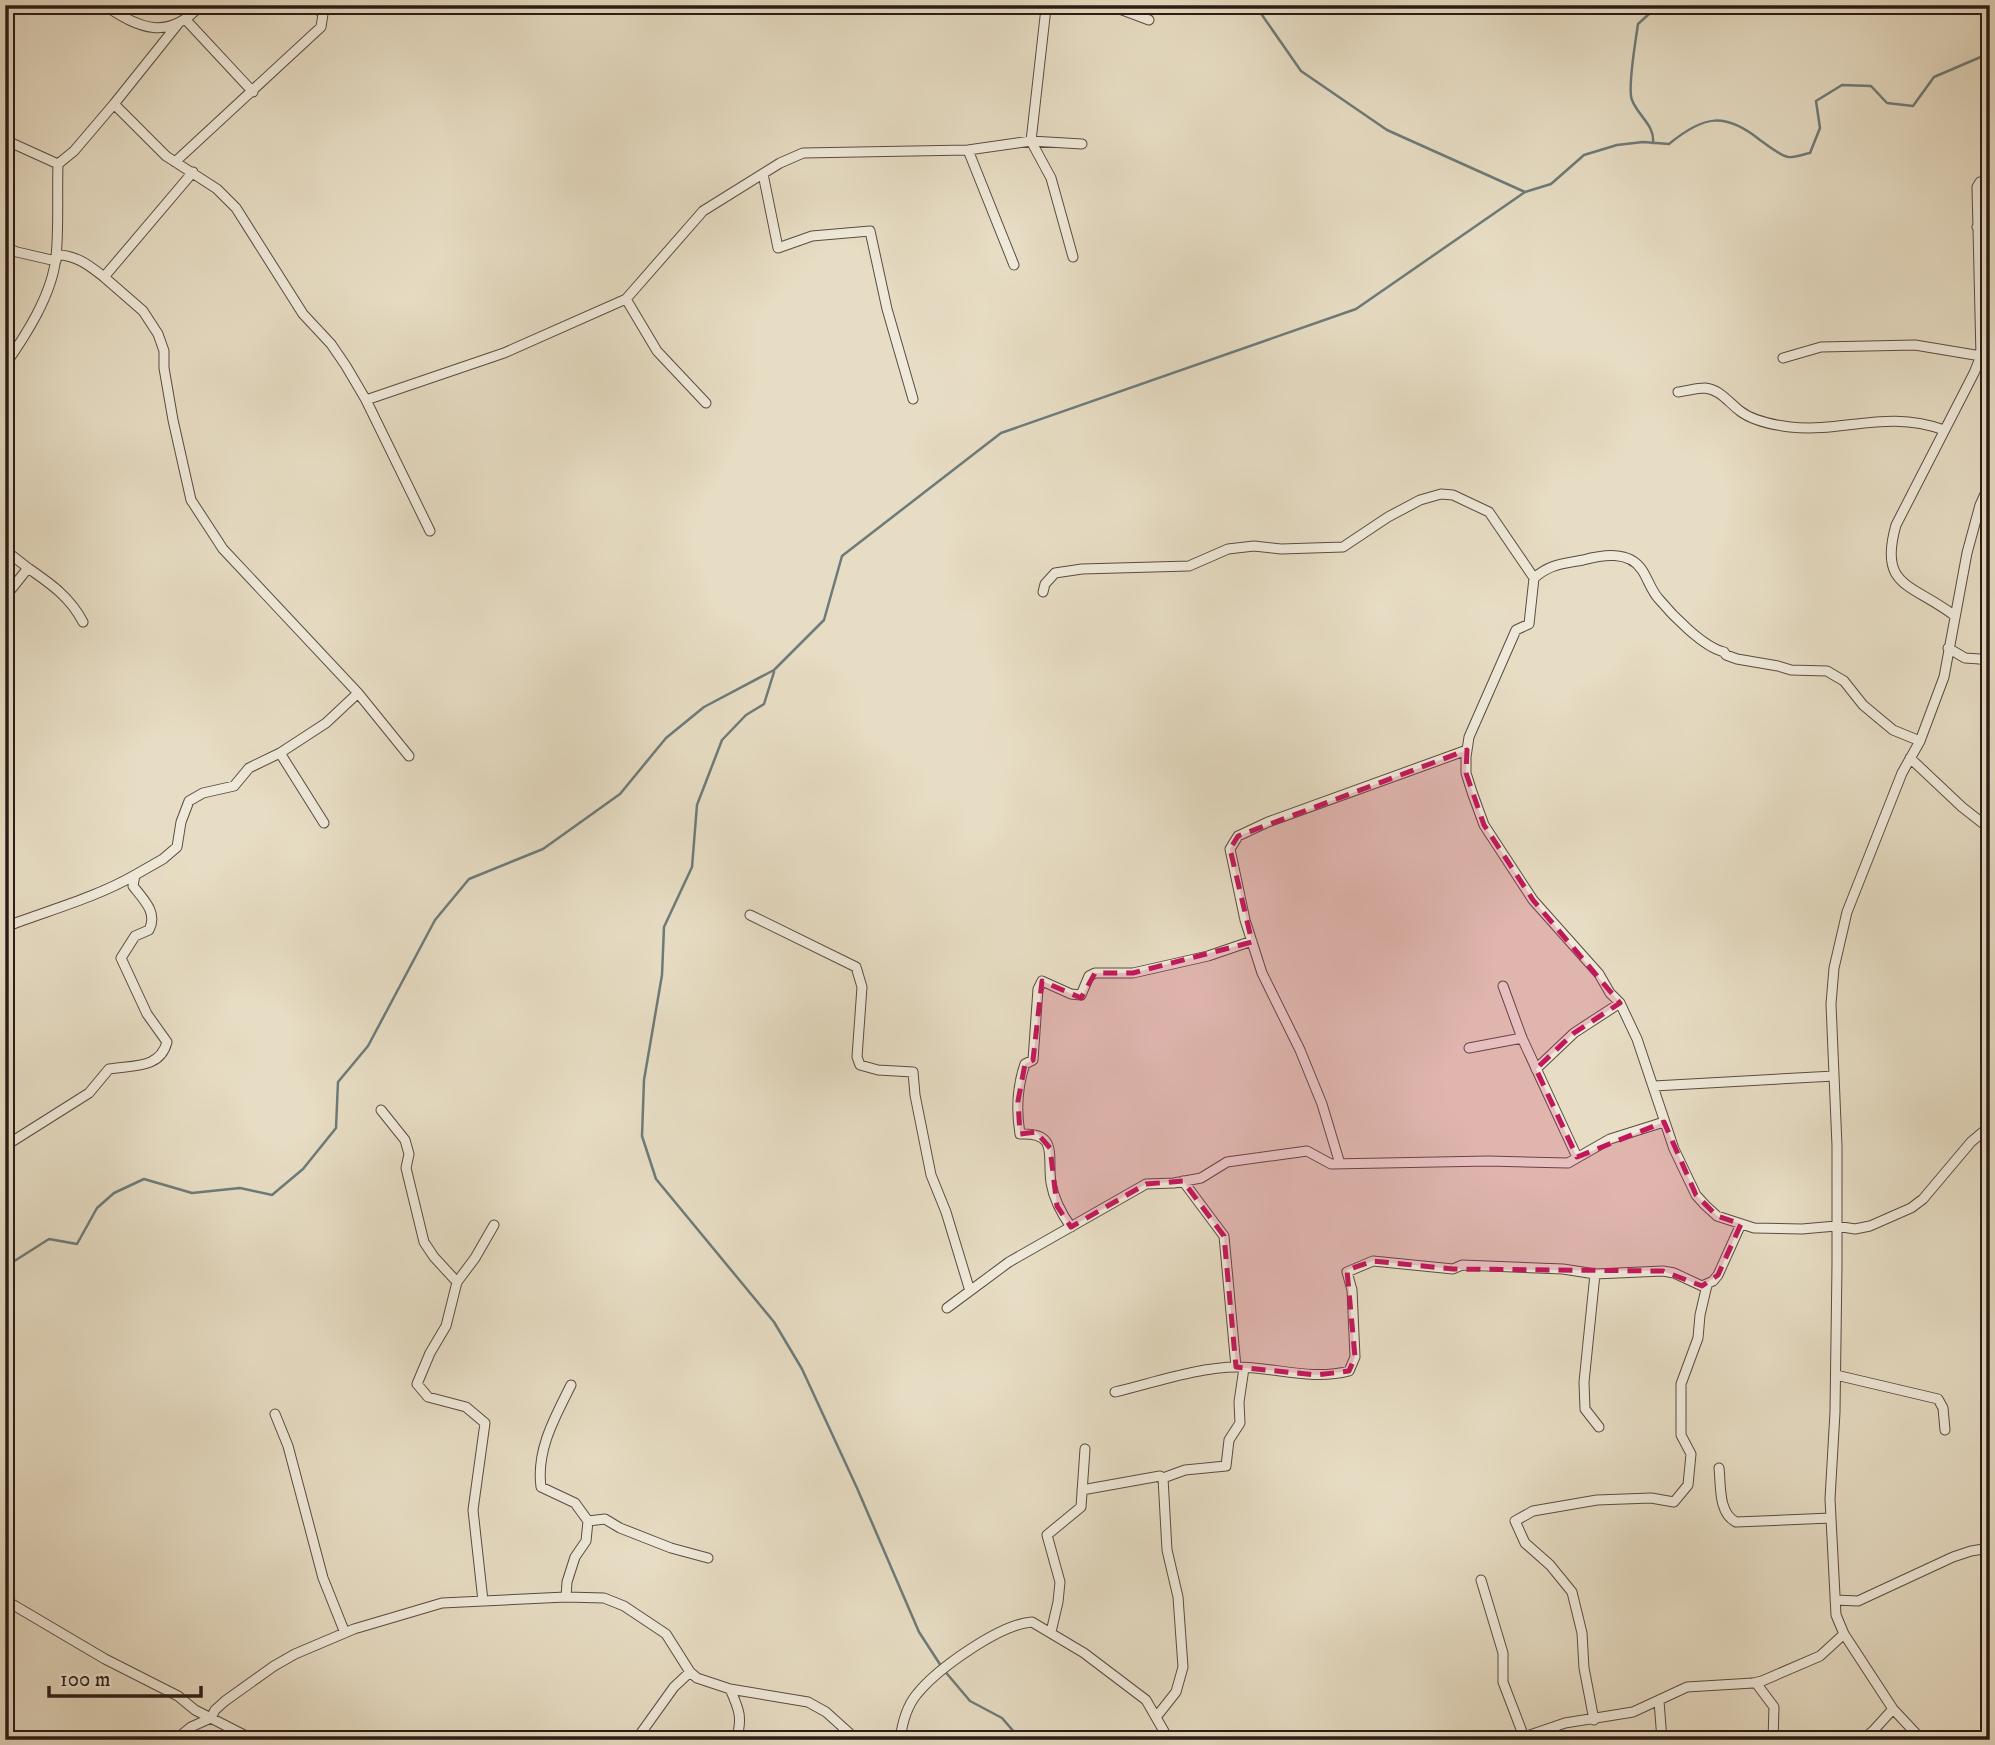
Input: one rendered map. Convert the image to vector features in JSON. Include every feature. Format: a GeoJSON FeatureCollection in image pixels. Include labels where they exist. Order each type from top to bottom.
{"type":"FeatureCollection","features":[{"type":"Feature","properties":{"kind":"street"},"geometry":{"type":"LineString","coordinates":[[104,5],[139,25],[154,29],[182,22]]}},
{"type":"Feature","properties":{"kind":"street"},"geometry":{"type":"LineString","coordinates":[[5,365],[31,327],[56,258],[58,164],[74,150],[182,22],[201,5]]}},
{"type":"Feature","properties":{"kind":"street"},"geometry":{"type":"LineString","coordinates":[[175,162],[321,27],[323,15],[313,5]]}},
{"type":"Feature","properties":{"kind":"street"},"geometry":{"type":"LineString","coordinates":[[1058,5],[1046,8],[1031,141],[1051,178],[1073,257]]}},
{"type":"Feature","properties":{"kind":"street"},"geometry":{"type":"LineString","coordinates":[[1109,5],[1149,20]]}},
{"type":"Feature","properties":{"kind":"street"},"geometry":{"type":"LineString","coordinates":[[182,22],[253,92]]}},
{"type":"Feature","properties":{"kind":"street"},"geometry":{"type":"LineString","coordinates":[[114,104],[141,133],[175,162],[217,189],[236,208],[303,314],[331,344],[366,400],[430,531]]}},
{"type":"Feature","properties":{"kind":"street"},"geometry":{"type":"LineString","coordinates":[[5,139],[58,164]]}},
{"type":"Feature","properties":{"kind":"street"},"geometry":{"type":"LineString","coordinates":[[366,400],[504,353],[626,299],[703,211],[803,153],[968,150],[1031,141],[1082,145]]}},
{"type":"Feature","properties":{"kind":"street"},"geometry":{"type":"LineString","coordinates":[[968,150],[1014,265]]}},
{"type":"Feature","properties":{"kind":"street"},"geometry":{"type":"LineString","coordinates":[[104,277],[193,172]]}},
{"type":"Feature","properties":{"kind":"street"},"geometry":{"type":"LineString","coordinates":[[763,174],[778,248],[812,236],[870,231],[887,309],[913,399]]}},
{"type":"Feature","properties":{"kind":"street"},"geometry":{"type":"LineString","coordinates":[[1955,616],[1896,577],[1890,563],[1889,548],[1896,525],[1975,373],[1981,356],[1977,187],[1980,182],[1990,180]]}},
{"type":"Feature","properties":{"kind":"street"},"geometry":{"type":"LineString","coordinates":[[1977,227],[1990,222]]}},
{"type":"Feature","properties":{"kind":"street"},"geometry":{"type":"LineString","coordinates":[[5,247],[18,252],[74,258],[91,266],[143,311],[158,334],[164,351],[164,368],[191,500],[223,549],[358,693],[409,756]]}},
{"type":"Feature","properties":{"kind":"street"},"geometry":{"type":"LineString","coordinates":[[626,299],[657,351],[706,403]]}},
{"type":"Feature","properties":{"kind":"street"},"geometry":{"type":"LineString","coordinates":[[1783,358],[1821,347],[1915,345],[1981,356]]}},
{"type":"Feature","properties":{"kind":"street"},"geometry":{"type":"LineString","coordinates":[[1678,392],[1704,388],[1723,395],[1740,412],[1759,421],[1792,427],[1885,420],[1926,424],[1944,430]]}},
{"type":"Feature","properties":{"kind":"street"},"geometry":{"type":"LineString","coordinates":[[1922,1740],[1893,1709],[1844,1634],[1836,1615],[1830,1518],[1836,1375],[1837,1146],[1830,1004],[1834,968],[1847,912],[1902,773],[1920,741],[1944,677],[1967,553],[1980,505],[1990,483]]}},
{"type":"Feature","properties":{"kind":"street"},"geometry":{"type":"LineString","coordinates":[[1043,592],[1045,584],[1055,573],[1082,569],[1189,566],[1228,549],[1254,546],[1281,549],[1343,547],[1388,517],[1420,500],[1441,494],[1453,495],[1489,512],[1534,578],[1529,624],[1516,630],[1469,737],[1466,773],[1485,825],[1533,900],[1599,974],[1610,993],[1620,1003],[1637,1039],[1664,1122],[1696,1195],[1717,1216],[1741,1224],[1779,1229],[1836,1226],[1855,1229],[1870,1226],[1911,1208],[1932,1190],[1962,1152],[1990,1126]]}},
{"type":"Feature","properties":{"kind":"street"},"geometry":{"type":"LineString","coordinates":[[5,550],[56,587],[74,604],[83,622]]}},
{"type":"Feature","properties":{"kind":"street"},"geometry":{"type":"LineString","coordinates":[[1534,578],[1545,568],[1607,554],[1625,557],[1641,567],[1657,597],[1698,638],[1714,650],[1737,659],[1791,670],[1827,671],[1844,681],[1863,705],[1893,730],[1920,741]]}},
{"type":"Feature","properties":{"kind":"street"},"geometry":{"type":"LineString","coordinates":[[5,597],[28,568]]}},
{"type":"Feature","properties":{"kind":"street"},"geometry":{"type":"LineString","coordinates":[[1948,648],[1965,658],[1990,663]]}},
{"type":"Feature","properties":{"kind":"street"},"geometry":{"type":"LineString","coordinates":[[5,928],[108,890],[163,859],[177,847],[181,822],[189,801],[203,793],[234,786],[249,768],[326,723],[358,693]]}},
{"type":"Feature","properties":{"kind":"street"},"geometry":{"type":"LineString","coordinates":[[1340,1164],[1322,1104],[1300,1050],[1262,973],[1230,849],[1238,836],[1268,822],[1467,750]]}},
{"type":"Feature","properties":{"kind":"street"},"geometry":{"type":"LineString","coordinates":[[280,752],[324,823]]}},
{"type":"Feature","properties":{"kind":"street"},"geometry":{"type":"LineString","coordinates":[[1910,758],[1962,807],[1990,829]]}},
{"type":"Feature","properties":{"kind":"street"},"geometry":{"type":"LineString","coordinates":[[5,1146],[89,1093],[108,1069],[155,1062],[165,1051],[167,1041],[147,1014],[121,958],[135,936],[149,930],[153,922],[150,907],[133,886],[135,875]]}},
{"type":"Feature","properties":{"kind":"street"},"geometry":{"type":"LineString","coordinates":[[751,915],[856,967],[862,986],[857,1057],[860,1065],[878,1070],[913,1072],[915,1096],[931,1175],[946,1212],[970,1291]]}},
{"type":"Feature","properties":{"kind":"street"},"geometry":{"type":"LineString","coordinates":[[1071,1227],[1057,1206],[1051,1181],[1050,1148],[1039,1135],[1020,1134],[1017,1119],[1019,1081],[1024,1064],[1033,1060],[1038,989],[1042,981],[1071,994],[1082,995],[1089,976],[1095,973],[1133,973],[1208,956],[1252,941]]}},
{"type":"Feature","properties":{"kind":"street"},"geometry":{"type":"LineString","coordinates":[[1503,986],[1522,1038],[1577,1157]]}},
{"type":"Feature","properties":{"kind":"street"},"geometry":{"type":"LineString","coordinates":[[1536,1069],[1574,1033],[1620,1003]]}},
{"type":"Feature","properties":{"kind":"street"},"geometry":{"type":"LineString","coordinates":[[1469,1048],[1522,1038]]}},
{"type":"Feature","properties":{"kind":"street"},"geometry":{"type":"LineString","coordinates":[[1654,1086],[1833,1076]]}},
{"type":"Feature","properties":{"kind":"street"},"geometry":{"type":"LineString","coordinates":[[381,1110],[405,1140],[409,1154],[406,1168],[424,1242],[457,1282]]}},
{"type":"Feature","properties":{"kind":"street"},"geometry":{"type":"LineString","coordinates":[[947,1308],[1009,1262],[1146,1184],[1201,1178],[1227,1162],[1307,1152],[1331,1164],[1489,1161],[1568,1163],[1610,1139],[1664,1122]]}},
{"type":"Feature","properties":{"kind":"street"},"geometry":{"type":"LineString","coordinates":[[1082,1490],[1160,1476],[1163,1478],[1185,1470],[1226,1466],[1229,1440],[1240,1423],[1240,1367],[1224,1236],[1183,1181]]}},
{"type":"Feature","properties":{"kind":"street"},"geometry":{"type":"LineString","coordinates":[[1594,1720],[1584,1668],[1582,1633],[1572,1592],[1550,1565],[1525,1543],[1515,1521],[1533,1511],[1597,1500],[1651,1498],[1674,1502],[1688,1485],[1691,1454],[1681,1435],[1681,1384],[1698,1338],[1707,1285],[1718,1275],[1741,1224]]}},
{"type":"Feature","properties":{"kind":"street"},"geometry":{"type":"LineString","coordinates":[[483,1601],[473,1510],[485,1423],[466,1407],[428,1397],[417,1384],[430,1353],[446,1326],[457,1282],[494,1225]]}},
{"type":"Feature","properties":{"kind":"street"},"geometry":{"type":"LineString","coordinates":[[1115,1392],[1203,1372],[1240,1367],[1317,1375],[1349,1371],[1356,1357],[1352,1290],[1348,1272],[1373,1261],[1454,1269],[1462,1265],[1563,1269],[1595,1274],[1668,1272],[1696,1286],[1707,1285]]}},
{"type":"Feature","properties":{"kind":"street"},"geometry":{"type":"LineString","coordinates":[[1595,1274],[1584,1382],[1585,1409],[1599,1427]]}},
{"type":"Feature","properties":{"kind":"street"},"geometry":{"type":"LineString","coordinates":[[1836,1375],[1938,1399],[1943,1408],[1945,1430]]}},
{"type":"Feature","properties":{"kind":"street"},"geometry":{"type":"LineString","coordinates":[[566,1597],[567,1582],[575,1558],[586,1541],[588,1521],[576,1503],[541,1487],[539,1474],[545,1441],[571,1385]]}},
{"type":"Feature","properties":{"kind":"street"},"geometry":{"type":"LineString","coordinates":[[275,1414],[288,1446],[323,1578],[345,1633]]}},
{"type":"Feature","properties":{"kind":"street"},"geometry":{"type":"LineString","coordinates":[[1051,1632],[1060,1582],[1047,1535],[1082,1507],[1085,1449]]}},
{"type":"Feature","properties":{"kind":"street"},"geometry":{"type":"LineString","coordinates":[[1719,1468],[1723,1507],[1728,1518],[1735,1522],[1830,1518]]}},
{"type":"Feature","properties":{"kind":"street"},"geometry":{"type":"LineString","coordinates":[[1157,1716],[1176,1692],[1183,1667],[1178,1597],[1167,1550],[1163,1478]]}},
{"type":"Feature","properties":{"kind":"street"},"geometry":{"type":"LineString","coordinates":[[588,1521],[605,1519],[620,1528],[671,1548],[708,1558]]}},
{"type":"Feature","properties":{"kind":"street"},"geometry":{"type":"LineString","coordinates":[[1835,1600],[1858,1601],[1953,1557],[1990,1548]]}},
{"type":"Feature","properties":{"kind":"street"},"geometry":{"type":"LineString","coordinates":[[1481,1580],[1503,1653],[1503,1682],[1519,1738],[1565,1723],[1633,1713],[1687,1687],[1756,1682],[1820,1656],[1844,1634]]}},
{"type":"Feature","properties":{"kind":"street"},"geometry":{"type":"LineString","coordinates":[[175,1740],[191,1727],[211,1718],[225,1701],[274,1666],[345,1633],[442,1603],[566,1597],[604,1598],[624,1606],[653,1623],[674,1643],[690,1672],[707,1683],[807,1702],[826,1712],[857,1740]]}},
{"type":"Feature","properties":{"kind":"street"},"geometry":{"type":"LineString","coordinates":[[5,1600],[105,1659],[178,1696],[211,1718],[254,1740]]}},
{"type":"Feature","properties":{"kind":"street"},"geometry":{"type":"LineString","coordinates":[[900,1740],[904,1716],[916,1694],[978,1645],[1009,1626],[1032,1622],[1115,1675],[1146,1700],[1170,1740]]}},
{"type":"Feature","properties":{"kind":"street"},"geometry":{"type":"LineString","coordinates":[[636,1740],[674,1687],[690,1672]]}},
{"type":"Feature","properties":{"kind":"street"},"geometry":{"type":"LineString","coordinates":[[1756,1682],[1774,1707],[1773,1740]]}},
{"type":"Feature","properties":{"kind":"street"},"geometry":{"type":"LineString","coordinates":[[730,1689],[738,1706],[741,1724],[736,1740]]}},
{"type":"Feature","properties":{"kind":"street"},"geometry":{"type":"LineString","coordinates":[[1659,1701],[1662,1740]]}},
{"type":"Feature","properties":{"kind":"street"},"geometry":{"type":"LineString","coordinates":[[1862,1740],[1893,1709]]}},
{"type":"Feature","properties":{"kind":"highlighted area"},"geometry":{"type":"Polygon","coordinates":[[[1467,750],[1466,773],[1484,825],[1533,900],[1620,1003],[1574,1033],[1536,1069],[1577,1157],[1664,1122],[1696,1195],[1717,1216],[1741,1224],[1718,1275],[1702,1286],[1663,1271],[1453,1269],[1373,1261],[1347,1270],[1355,1357],[1349,1371],[1317,1375],[1236,1367],[1224,1236],[1183,1181],[1146,1184],[1071,1227],[1057,1206],[1050,1148],[1036,1132],[1020,1134],[1018,1101],[1025,1064],[1033,1060],[1042,981],[1081,998],[1095,973],[1133,973],[1252,942],[1230,849],[1238,836],[1467,750]]]}},
{"type":"Feature","properties":{"kind":"waterway"},"geometry":{"type":"LineString","coordinates":[[1255,5],[1301,71],[1387,130],[1525,192]]}},
{"type":"Feature","properties":{"kind":"waterway"},"geometry":{"type":"LineString","coordinates":[[1651,5],[1649,14],[1638,24],[1631,94],[1635,106],[1649,126],[1653,143]]}},
{"type":"Feature","properties":{"kind":"waterway"},"geometry":{"type":"LineString","coordinates":[[5,1267],[49,1239],[77,1244],[97,1208],[114,1193],[144,1179],[192,1193],[240,1188],[272,1195],[303,1169],[336,1128],[338,1082],[368,1046],[435,920],[469,879],[543,849],[620,794],[666,738],[704,707],[774,670],[824,620],[842,556],[1001,433],[1356,309],[1525,192],[1551,184],[1584,155],[1617,145],[1643,142],[1669,144],[1693,127],[1714,121],[1736,125],[1784,156],[1810,153],[1820,128],[1816,101],[1842,85],[1871,86],[1887,103],[1913,106],[1934,77],[1983,56],[1990,44]]}},
{"type":"Feature","properties":{"kind":"waterway"},"geometry":{"type":"LineString","coordinates":[[774,672],[764,704],[746,715],[722,740],[697,805],[692,867],[664,927],[662,975],[644,1080],[642,1136],[656,1179],[774,1322],[802,1369],[919,1632],[943,1669],[970,1701],[1002,1718],[1021,1740]]}}]}
